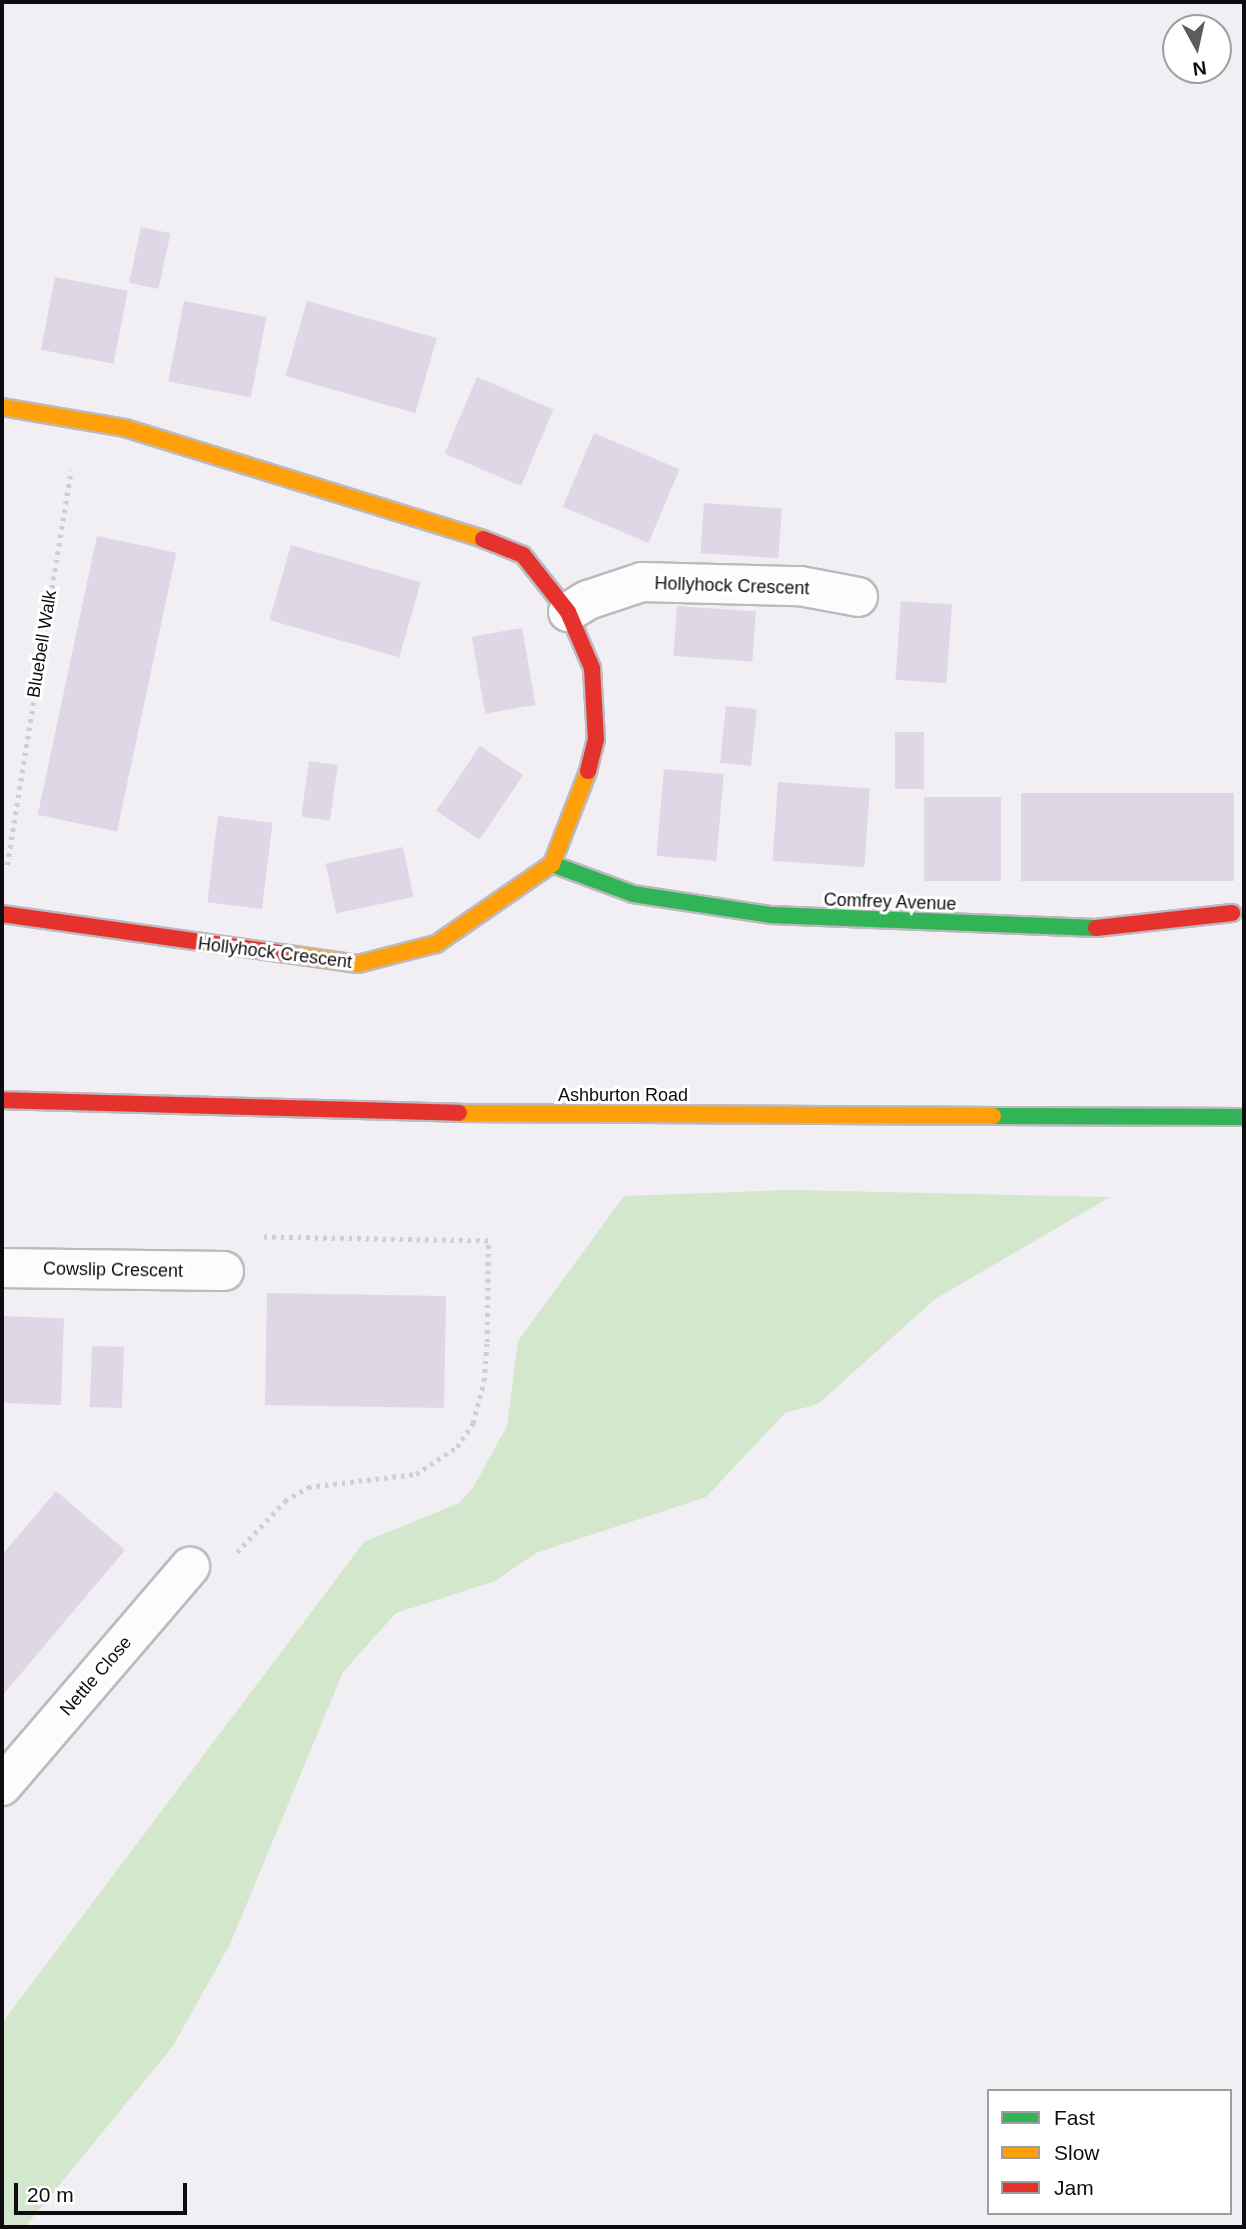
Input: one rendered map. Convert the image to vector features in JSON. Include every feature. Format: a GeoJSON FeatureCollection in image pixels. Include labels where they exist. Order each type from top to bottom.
{"type":"FeatureCollection","features":[{"type":"Feature","properties":{"kind":"street"},"geometry":{"type":"LineString","coordinates":[[2,407],[125,428],[297,478],[523,555],[568,612],[592,668],[596,739],[583,790],[552,864]]}},
{"type":"Feature","properties":{"kind":"street","name":"Hollyhock Crescent"},"geometry":{"type":"LineString","coordinates":[[568,612],[588,600],[642,582],[800,586],[858,597]]}},
{"type":"Feature","properties":{"kind":"street","name":"Hollyhock Crescent"},"geometry":{"type":"LineString","coordinates":[[2,914],[358,964],[436,944],[552,864]]}},
{"type":"Feature","properties":{"kind":"street","name":"Comfrey Avenue"},"geometry":{"type":"LineString","coordinates":[[552,864],[633,894],[771,915],[1108,928],[1232,913]]}},
{"type":"Feature","properties":{"kind":"street","name":"Ashburton Road"},"geometry":{"type":"LineString","coordinates":[[2,1100],[399,1113],[1244,1116]]}},
{"type":"Feature","properties":{"kind":"street","name":"Cowslip Crescent"},"geometry":{"type":"LineString","coordinates":[[2,1268],[224,1271]]}},
{"type":"Feature","properties":{"kind":"street","name":"Nettle Close"},"geometry":{"type":"LineString","coordinates":[[2,1786],[190,1567]]}},
{"type":"Feature","properties":{"kind":"path","name":"Bluebell Walk"},"geometry":{"type":"LineString","coordinates":[[6,868],[80,420]]}},
{"type":"Feature","properties":{"kind":"path"},"geometry":{"type":"LineString","coordinates":[[231,1558],[285,1501],[308,1487],[340,1480],[386,1481],[416,1474],[442,1459],[457,1447],[473,1423],[484,1381],[488,1241],[257,1237]]}},
{"type":"Feature","properties":{"kind":"green space"},"geometry":{"type":"Polygon","coordinates":[[[791,1190],[1110,1197],[935,1299],[818,1404],[785,1413],[706,1497],[536,1553],[495,1581],[396,1613],[343,1672],[230,1944],[173,2046],[25,2227],[2,2227],[2,2023],[364,1542],[459,1503],[473,1488],[507,1426],[518,1341],[624,1196],[791,1190]]]}},
{"type":"Feature","properties":{"kind":"building"},"geometry":{"type":"Polygon","coordinates":[[[141,227],[170,233],[158,289],[129,283],[141,227]]]}},
{"type":"Feature","properties":{"kind":"building"},"geometry":{"type":"Polygon","coordinates":[[[55,277],[128,291],[114,364],[41,350],[55,277]]]}},
{"type":"Feature","properties":{"kind":"building"},"geometry":{"type":"Polygon","coordinates":[[[184,301],[266,317],[251,398],[168,381],[184,301]]]}},
{"type":"Feature","properties":{"kind":"building"},"geometry":{"type":"Polygon","coordinates":[[[307,301],[437,338],[415,413],[286,376],[307,301]]]}},
{"type":"Feature","properties":{"kind":"building"},"geometry":{"type":"Polygon","coordinates":[[[477,377],[553,409],[521,486],[445,453],[477,377]]]}},
{"type":"Feature","properties":{"kind":"building"},"geometry":{"type":"Polygon","coordinates":[[[594,433],[680,469],[648,543],[563,507],[594,433]]]}},
{"type":"Feature","properties":{"kind":"building"},"geometry":{"type":"Polygon","coordinates":[[[704,503],[782,508],[778,558],[701,553],[704,503]]]}},
{"type":"Feature","properties":{"kind":"building"},"geometry":{"type":"Polygon","coordinates":[[[97,536],[176,553],[117,832],[38,815],[97,536]]]}},
{"type":"Feature","properties":{"kind":"building"},"geometry":{"type":"Polygon","coordinates":[[[291,545],[421,582],[399,657],[270,620],[291,545]]]}},
{"type":"Feature","properties":{"kind":"building"},"geometry":{"type":"Polygon","coordinates":[[[901,601],[952,605],[946,683],[895,680],[901,601]]]}},
{"type":"Feature","properties":{"kind":"building"},"geometry":{"type":"Polygon","coordinates":[[[677,606],[756,612],[752,661],[674,656],[677,606]]]}},
{"type":"Feature","properties":{"kind":"building"},"geometry":{"type":"Polygon","coordinates":[[[522,628],[536,705],[485,714],[472,637],[522,628]]]}},
{"type":"Feature","properties":{"kind":"building"},"geometry":{"type":"Polygon","coordinates":[[[726,706],[757,709],[751,766],[720,763],[726,706]]]}},
{"type":"Feature","properties":{"kind":"building"},"geometry":{"type":"Polygon","coordinates":[[[895,732],[924,732],[924,789],[895,789],[895,732]]]}},
{"type":"Feature","properties":{"kind":"building"},"geometry":{"type":"Polygon","coordinates":[[[480,746],[523,775],[479,840],[436,811],[480,746]]]}},
{"type":"Feature","properties":{"kind":"building"},"geometry":{"type":"Polygon","coordinates":[[[309,761],[338,765],[330,820],[301,816],[309,761]]]}},
{"type":"Feature","properties":{"kind":"building"},"geometry":{"type":"Polygon","coordinates":[[[664,769],[724,774],[716,861],[656,856],[664,769]]]}},
{"type":"Feature","properties":{"kind":"building"},"geometry":{"type":"Polygon","coordinates":[[[778,782],[870,788],[864,867],[772,861],[778,782]]]}},
{"type":"Feature","properties":{"kind":"building"},"geometry":{"type":"Polygon","coordinates":[[[1021,793],[1234,793],[1234,881],[1021,881],[1021,793]]]}},
{"type":"Feature","properties":{"kind":"building"},"geometry":{"type":"Polygon","coordinates":[[[924,797],[1001,797],[1001,881],[924,881],[924,797]]]}},
{"type":"Feature","properties":{"kind":"building"},"geometry":{"type":"Polygon","coordinates":[[[218,816],[273,823],[262,909],[207,902],[218,816]]]}},
{"type":"Feature","properties":{"kind":"building"},"geometry":{"type":"Polygon","coordinates":[[[403,847],[414,897],[336,913],[326,863],[403,847]]]}},
{"type":"Feature","properties":{"kind":"building"},"geometry":{"type":"Polygon","coordinates":[[[267,1293],[446,1296],[444,1408],[265,1405],[267,1293]]]}},
{"type":"Feature","properties":{"kind":"building"},"geometry":{"type":"Polygon","coordinates":[[[2,1316],[64,1318],[61,1405],[2,1403],[2,1316]]]}},
{"type":"Feature","properties":{"kind":"building"},"geometry":{"type":"Polygon","coordinates":[[[92,1346],[124,1347],[122,1408],[90,1407],[92,1346]]]}},
{"type":"Feature","properties":{"kind":"building"},"geometry":{"type":"Polygon","coordinates":[[[56,1491],[125,1550],[2,1696],[2,1555],[56,1491]]]}},
{"type":"Feature","properties":{"kind":"traffic: fast"},"geometry":{"type":"LineString","coordinates":[[552,864],[633,894],[771,915],[1096,928]]}},
{"type":"Feature","properties":{"kind":"traffic: fast"},"geometry":{"type":"LineString","coordinates":[[993,1116],[1244,1117]]}},
{"type":"Feature","properties":{"kind":"traffic: slow"},"geometry":{"type":"LineString","coordinates":[[2,407],[125,428],[483,539]]}},
{"type":"Feature","properties":{"kind":"traffic: slow"},"geometry":{"type":"LineString","coordinates":[[281,953],[358,964],[436,944],[552,864],[588,771]]}},
{"type":"Feature","properties":{"kind":"traffic: slow"},"geometry":{"type":"LineString","coordinates":[[459,1113],[993,1116]]}},
{"type":"Feature","properties":{"kind":"traffic: jam"},"geometry":{"type":"LineString","coordinates":[[483,539],[523,555],[568,612],[592,668],[596,739],[588,771]]}},
{"type":"Feature","properties":{"kind":"traffic: jam"},"geometry":{"type":"LineString","coordinates":[[1096,928],[1232,913]]}},
{"type":"Feature","properties":{"kind":"traffic: jam"},"geometry":{"type":"LineString","coordinates":[[2,914],[281,953]]}},
{"type":"Feature","properties":{"kind":"traffic: jam"},"geometry":{"type":"LineString","coordinates":[[2,1100],[459,1113]]}}]}
